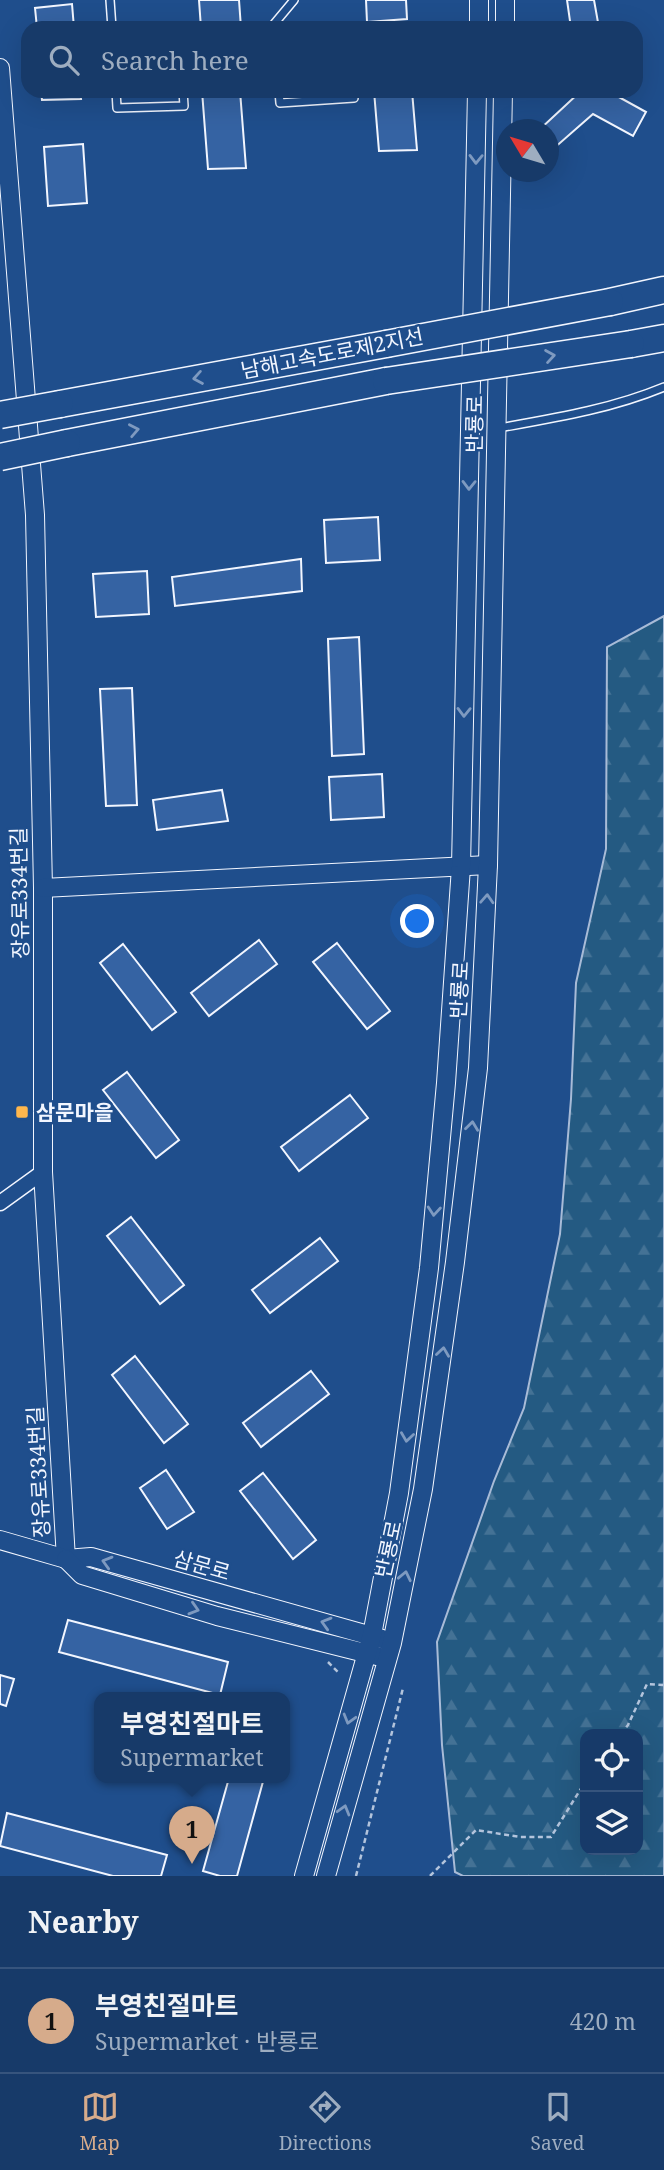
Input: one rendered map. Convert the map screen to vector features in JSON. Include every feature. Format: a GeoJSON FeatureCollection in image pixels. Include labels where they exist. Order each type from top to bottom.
{"type":"FeatureCollection","features":[{"type":"Feature","properties":{"kind":"highway","name":"남해고속도로제2지선"},"geometry":{"type":"LineString","coordinates":[[0,415],[664,290]]}},
{"type":"Feature","properties":{"kind":"highway","name":"남해고속도로제2지선"},"geometry":{"type":"LineString","coordinates":[[0,457],[386,381],[664,338]]}},
{"type":"Feature","properties":{"kind":"street"},"geometry":{"type":"LineString","coordinates":[[479,0],[479,21]]}},
{"type":"Feature","properties":{"kind":"street"},"geometry":{"type":"LineString","coordinates":[[505,0],[505,21]]}},
{"type":"Feature","properties":{"kind":"street","name":"장유로334번길"},"geometry":{"type":"LineString","coordinates":[[0,68],[35,514],[43,888],[43,1172],[66,1559]]}},
{"type":"Feature","properties":{"kind":"street","name":"반룡로"},"geometry":{"type":"LineString","coordinates":[[304,1876],[372,1636],[399,1493],[429,1268],[446,1083],[461,867],[477,98]]}},
{"type":"Feature","properties":{"kind":"street","name":"반룡로"},"geometry":{"type":"LineString","coordinates":[[326,1876],[389,1651],[423,1489],[457,1248],[478,1068],[488,865],[503,98]]}},
{"type":"Feature","properties":{"kind":"street"},"geometry":{"type":"LineString","coordinates":[[43,888],[488,865]]}},
{"type":"Feature","properties":{"kind":"street"},"geometry":{"type":"LineString","coordinates":[[0,1203],[43,1172]]}},
{"type":"Feature","properties":{"kind":"street","name":"삼문로"},"geometry":{"type":"LineString","coordinates":[[0,1540],[66,1559],[90,1557],[372,1636],[389,1651]]}},
{"type":"Feature","properties":{"kind":"street","name":"삼문로"},"geometry":{"type":"LineString","coordinates":[[66,1559],[82,1575],[217,1616],[368,1654],[389,1651]]}},
{"type":"Feature","properties":{"kind":"lane"},"geometry":{"type":"LineString","coordinates":[[110,0],[112,21]]}},
{"type":"Feature","properties":{"kind":"lane"},"geometry":{"type":"LineString","coordinates":[[276,21],[294,0]]}},
{"type":"Feature","properties":{"kind":"lane"},"geometry":{"type":"LineString","coordinates":[[116,98],[117,108],[184,106],[183,98]]}},
{"type":"Feature","properties":{"kind":"lane"},"geometry":{"type":"LineString","coordinates":[[280,98],[280,103],[354,98]]}},
{"type":"Feature","properties":{"kind":"lane"},"geometry":{"type":"LineString","coordinates":[[496,429],[636,398],[664,387]]}},
{"type":"Feature","properties":{"kind":"path"},"geometry":{"type":"LineString","coordinates":[[625,1729],[648,1684],[664,1685]]}},
{"type":"Feature","properties":{"kind":"path"},"geometry":{"type":"LineString","coordinates":[[356,1876],[403,1688]]}},
{"type":"Feature","properties":{"kind":"path"},"geometry":{"type":"LineString","coordinates":[[430,1876],[476,1830],[537,1839],[551,1837],[580,1790]]}},
{"type":"Feature","properties":{"kind":"green space"},"geometry":{"type":"Polygon","coordinates":[[[664,616],[664,1876],[463,1876],[455,1872],[442,1745],[437,1642],[494,1481],[524,1408],[560,1234],[571,1099],[576,983],[606,849],[607,647],[664,616]]]}},
{"type":"Feature","properties":{"kind":"building"},"geometry":{"type":"Polygon","coordinates":[[[199,0],[239,0],[240,21],[200,21],[199,0]]]}},
{"type":"Feature","properties":{"kind":"building"},"geometry":{"type":"Polygon","coordinates":[[[366,0],[406,0],[407,19],[367,21],[366,0]]]}},
{"type":"Feature","properties":{"kind":"building"},"geometry":{"type":"Polygon","coordinates":[[[567,0],[594,0],[598,21],[570,21],[567,0]]]}},
{"type":"Feature","properties":{"kind":"building"},"geometry":{"type":"Polygon","coordinates":[[[72,4],[73,21],[36,21],[35,8],[72,4]]]}},
{"type":"Feature","properties":{"kind":"building"},"geometry":{"type":"Polygon","coordinates":[[[42,98],[81,99],[42,100],[42,98]]]}},
{"type":"Feature","properties":{"kind":"building"},"geometry":{"type":"Polygon","coordinates":[[[203,98],[241,98],[246,168],[208,169],[203,98]]]}},
{"type":"Feature","properties":{"kind":"building"},"geometry":{"type":"Polygon","coordinates":[[[375,98],[413,98],[417,150],[379,151],[375,98]]]}},
{"type":"Feature","properties":{"kind":"building"},"geometry":{"type":"Polygon","coordinates":[[[573,98],[621,98],[646,112],[633,136],[593,114],[559,144],[559,119],[551,119],[573,98]]]}},
{"type":"Feature","properties":{"kind":"building"},"geometry":{"type":"Polygon","coordinates":[[[83,144],[87,203],[48,206],[44,147],[83,144]]]}},
{"type":"Feature","properties":{"kind":"building"},"geometry":{"type":"Polygon","coordinates":[[[378,517],[380,560],[326,563],[324,520],[378,517]]]}},
{"type":"Feature","properties":{"kind":"building"},"geometry":{"type":"Polygon","coordinates":[[[301,559],[302,591],[175,606],[172,577],[301,559]]]}},
{"type":"Feature","properties":{"kind":"building"},"geometry":{"type":"Polygon","coordinates":[[[147,571],[149,614],[96,617],[93,574],[147,571]]]}},
{"type":"Feature","properties":{"kind":"building"},"geometry":{"type":"Polygon","coordinates":[[[359,637],[364,754],[332,756],[328,639],[359,637]]]}},
{"type":"Feature","properties":{"kind":"building"},"geometry":{"type":"Polygon","coordinates":[[[132,688],[137,805],[106,806],[100,689],[132,688]]]}},
{"type":"Feature","properties":{"kind":"building"},"geometry":{"type":"Polygon","coordinates":[[[382,774],[384,817],[331,820],[329,777],[382,774]]]}},
{"type":"Feature","properties":{"kind":"building"},"geometry":{"type":"Polygon","coordinates":[[[222,790],[228,821],[157,830],[153,800],[222,790]]]}},
{"type":"Feature","properties":{"kind":"building"},"geometry":{"type":"Polygon","coordinates":[[[259,940],[277,964],[209,1016],[191,993],[259,940]]]}},
{"type":"Feature","properties":{"kind":"building"},"geometry":{"type":"Polygon","coordinates":[[[337,943],[390,1011],[367,1029],[313,962],[337,943]]]}},
{"type":"Feature","properties":{"kind":"building"},"geometry":{"type":"Polygon","coordinates":[[[123,944],[176,1012],[152,1030],[100,963],[123,944]]]}},
{"type":"Feature","properties":{"kind":"building"},"geometry":{"type":"Polygon","coordinates":[[[127,1072],[179,1140],[156,1158],[103,1090],[127,1072]]]}},
{"type":"Feature","properties":{"kind":"building"},"geometry":{"type":"Polygon","coordinates":[[[350,1095],[368,1118],[299,1171],[281,1147],[350,1095]]]}},
{"type":"Feature","properties":{"kind":"building"},"geometry":{"type":"Polygon","coordinates":[[[131,1217],[184,1285],[160,1304],[107,1236],[131,1217]]]}},
{"type":"Feature","properties":{"kind":"building"},"geometry":{"type":"Polygon","coordinates":[[[320,1238],[338,1261],[270,1313],[252,1290],[320,1238]]]}},
{"type":"Feature","properties":{"kind":"building"},"geometry":{"type":"Polygon","coordinates":[[[135,1356],[188,1424],[164,1443],[112,1375],[135,1356]]]}},
{"type":"Feature","properties":{"kind":"building"},"geometry":{"type":"Polygon","coordinates":[[[311,1371],[329,1394],[261,1447],[243,1423],[311,1371]]]}},
{"type":"Feature","properties":{"kind":"building"},"geometry":{"type":"Polygon","coordinates":[[[166,1470],[194,1512],[167,1529],[140,1488],[166,1470]]]}},
{"type":"Feature","properties":{"kind":"building"},"geometry":{"type":"Polygon","coordinates":[[[263,1473],[316,1540],[293,1559],[240,1491],[263,1473]]]}},
{"type":"Feature","properties":{"kind":"building"},"geometry":{"type":"Polygon","coordinates":[[[68,1620],[228,1662],[221,1692],[209,1692],[59,1652],[68,1620]]]}},
{"type":"Feature","properties":{"kind":"building"},"geometry":{"type":"Polygon","coordinates":[[[0,1675],[14,1679],[6,1706],[0,1704],[0,1675]]]}},
{"type":"Feature","properties":{"kind":"building"},"geometry":{"type":"Polygon","coordinates":[[[228,1783],[263,1783],[237,1876],[220,1876],[203,1871],[228,1783]]]}},
{"type":"Feature","properties":{"kind":"building"},"geometry":{"type":"Polygon","coordinates":[[[7,1813],[167,1855],[161,1876],[113,1876],[0,1846],[7,1813]]]}},
{"type":"Feature","properties":{"kind":"place","name":"삼문마을"},"geometry":{"type":"Point","coordinates":[22,1112]}},
{"type":"Feature","properties":{"kind":"place","name":"부영친절마트"},"geometry":{"type":"Point","coordinates":[192,1864]}}]}
